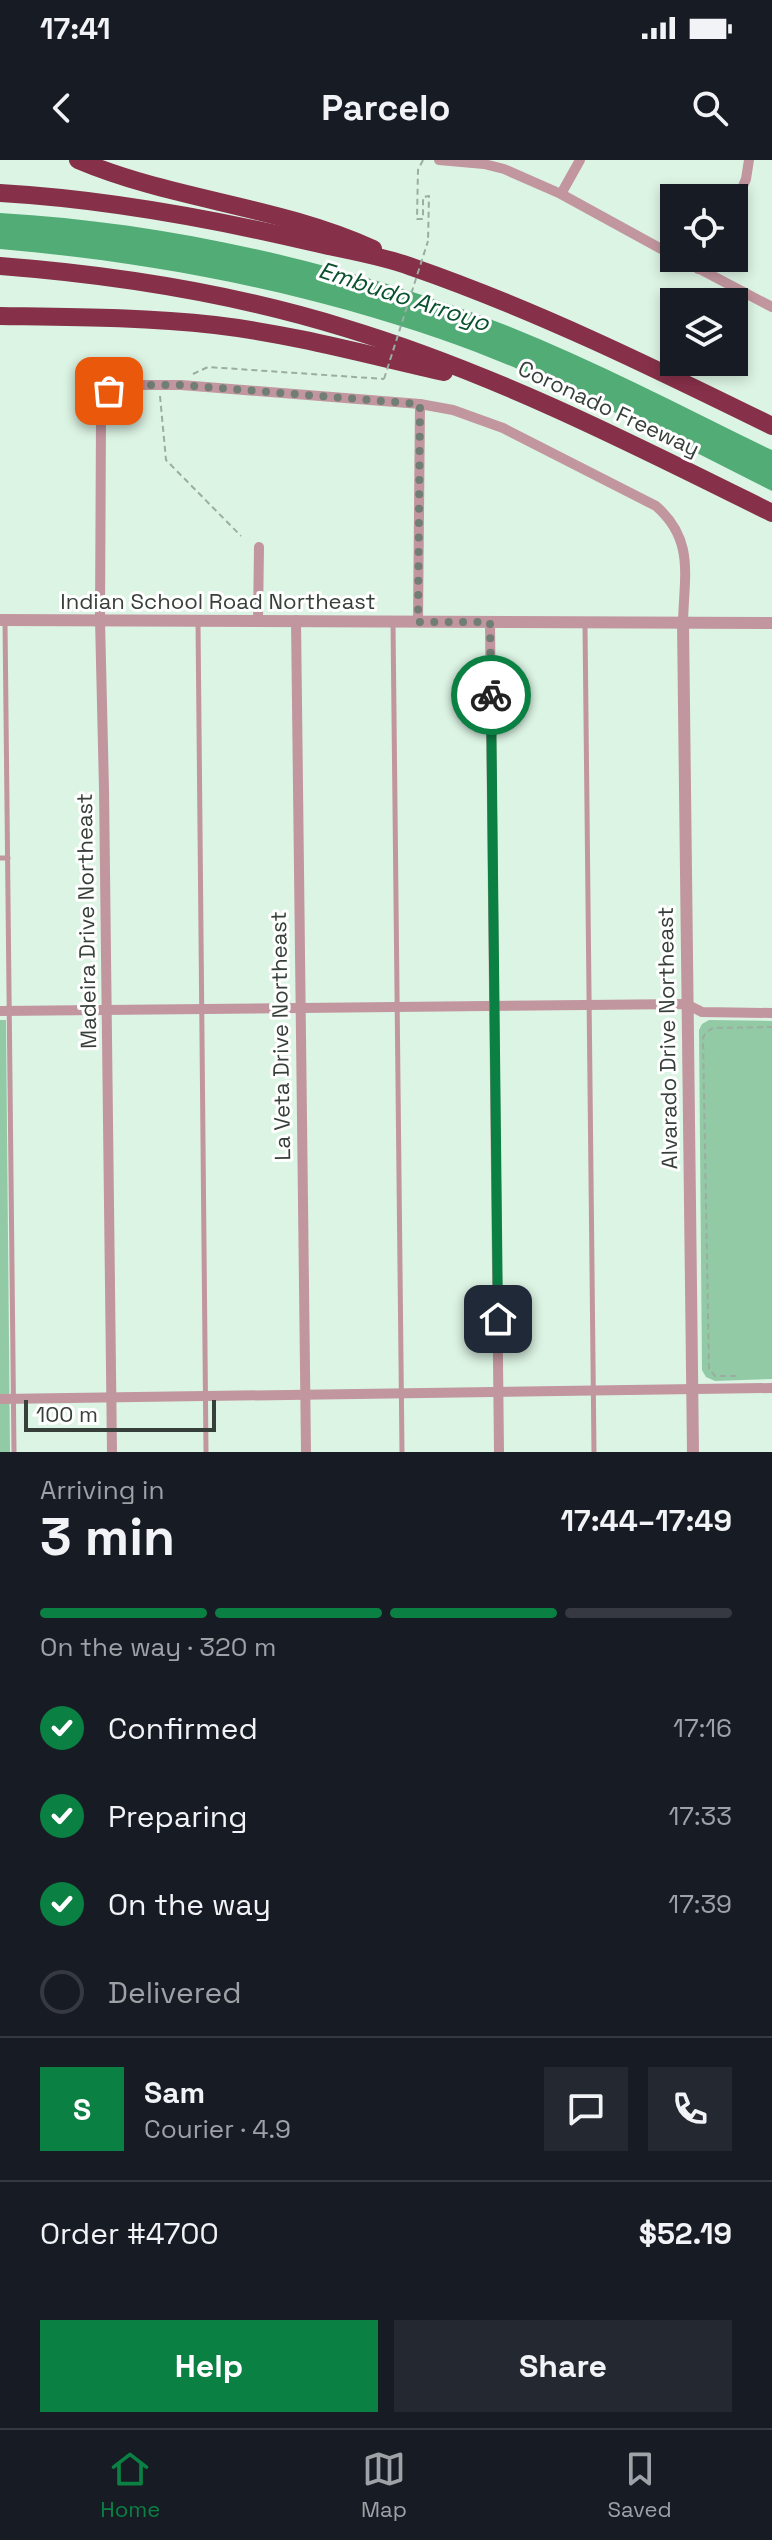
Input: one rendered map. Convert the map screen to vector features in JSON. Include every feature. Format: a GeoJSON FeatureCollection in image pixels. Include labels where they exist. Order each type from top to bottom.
{"type":"FeatureCollection","features":[{"type":"Feature","properties":{"kind":"highway"},"geometry":{"type":"LineString","coordinates":[[78,160],[138,181],[339,234],[617,349],[772,426]]}},
{"type":"Feature","properties":{"kind":"highway"},"geometry":{"type":"LineString","coordinates":[[0,193],[112,203],[171,213],[270,232],[408,265]]}},
{"type":"Feature","properties":{"kind":"highway","name":"Coronado Freeway"},"geometry":{"type":"LineString","coordinates":[[0,266],[152,283],[293,313],[418,352],[613,433],[772,513]]}},
{"type":"Feature","properties":{"kind":"highway"},"geometry":{"type":"LineString","coordinates":[[0,316],[214,325],[506,386]]}},
{"type":"Feature","properties":{"kind":"street"},"geometry":{"type":"LineString","coordinates":[[439,160],[504,169],[561,194],[660,248]]}},
{"type":"Feature","properties":{"kind":"street"},"geometry":{"type":"LineString","coordinates":[[561,194],[580,160]]}},
{"type":"Feature","properties":{"kind":"street"},"geometry":{"type":"LineString","coordinates":[[744,184],[749,160]]}},
{"type":"Feature","properties":{"kind":"street"},"geometry":{"type":"LineString","coordinates":[[704,272],[772,307]]}},
{"type":"Feature","properties":{"kind":"street","name":"Madeira Drive Northeast"},"geometry":{"type":"LineString","coordinates":[[112,1452],[100,620],[101,417],[103,401],[109,391],[124,385],[181,385]]}},
{"type":"Feature","properties":{"kind":"street"},"geometry":{"type":"LineString","coordinates":[[181,385],[420,404],[453,410],[503,428],[656,506],[672,520],[681,537],[684,556],[683,623]]}},
{"type":"Feature","properties":{"kind":"street"},"geometry":{"type":"LineString","coordinates":[[418,622],[420,404]]}},
{"type":"Feature","properties":{"kind":"street"},"geometry":{"type":"LineString","coordinates":[[258,620],[259,547]]}},
{"type":"Feature","properties":{"kind":"street","name":"Indian School Road Northeast"},"geometry":{"type":"LineString","coordinates":[[2,620],[772,623]]}},
{"type":"Feature","properties":{"kind":"street","name":"La Veta Drive Northeast"},"geometry":{"type":"LineString","coordinates":[[296,620],[306,1452]]}},
{"type":"Feature","properties":{"kind":"street"},"geometry":{"type":"LineString","coordinates":[[490,622],[499,1452]]}},
{"type":"Feature","properties":{"kind":"street","name":"Alvarado Drive Northeast"},"geometry":{"type":"LineString","coordinates":[[683,623],[693,1452]]}},
{"type":"Feature","properties":{"kind":"street"},"geometry":{"type":"LineString","coordinates":[[4,1011],[686,1004],[702,1012],[772,1013]]}},
{"type":"Feature","properties":{"kind":"street"},"geometry":{"type":"LineString","coordinates":[[0,1399],[772,1388]]}},
{"type":"Feature","properties":{"kind":"lane"},"geometry":{"type":"LineString","coordinates":[[2,620],[9,987],[4,1011],[14,1452]]}},
{"type":"Feature","properties":{"kind":"lane"},"geometry":{"type":"LineString","coordinates":[[198,620],[206,1452]]}},
{"type":"Feature","properties":{"kind":"lane"},"geometry":{"type":"LineString","coordinates":[[393,622],[402,1452]]}},
{"type":"Feature","properties":{"kind":"lane"},"geometry":{"type":"LineString","coordinates":[[585,624],[594,1452]]}},
{"type":"Feature","properties":{"kind":"lane"},"geometry":{"type":"LineString","coordinates":[[0,858],[8,858]]}},
{"type":"Feature","properties":{"kind":"lane"},"geometry":{"type":"LineString","coordinates":[[0,951],[8,952]]}},
{"type":"Feature","properties":{"kind":"lane"},"geometry":{"type":"LineString","coordinates":[[0,987],[9,987]]}},
{"type":"Feature","properties":{"kind":"path"},"geometry":{"type":"LineString","coordinates":[[181,385],[195,372],[208,367],[384,379],[428,241],[429,196],[423,197],[423,219],[417,219],[417,175],[423,160]]}},
{"type":"Feature","properties":{"kind":"path"},"geometry":{"type":"LineString","coordinates":[[160,395],[166,460],[241,536]]}},
{"type":"Feature","properties":{"kind":"path"},"geometry":{"type":"LineString","coordinates":[[744,1376],[715,1376],[709,1369],[703,1038],[713,1028],[772,1027]]}},
{"type":"Feature","properties":{"kind":"shaded area"},"geometry":{"type":"Polygon","coordinates":[[[0,1020],[6,1020],[10,1452],[0,1452],[0,1020]]]}},
{"type":"Feature","properties":{"kind":"shaded area"},"geometry":{"type":"Polygon","coordinates":[[[709,1020],[772,1021],[772,1379],[715,1381],[706,1377],[702,1370],[699,1030],[709,1020]]]}},
{"type":"Feature","properties":{"kind":"water","name":"Embudo Arroyo"},"geometry":{"type":"Polygon","coordinates":[[[0,213],[130,226],[194,237],[322,265],[447,303],[575,355],[772,450],[772,491],[567,390],[483,355],[386,322],[223,280],[112,262],[0,249],[0,213]]]}},
{"type":"Feature","properties":{"kind":"way so far"},"geometry":{"type":"LineString","coordinates":[[109,391],[124,385],[181,385],[420,404],[418,622],[490,622],[491,695]]}},
{"type":"Feature","properties":{"kind":"route"},"geometry":{"type":"LineString","coordinates":[[491,695],[498,1319]]}}]}
